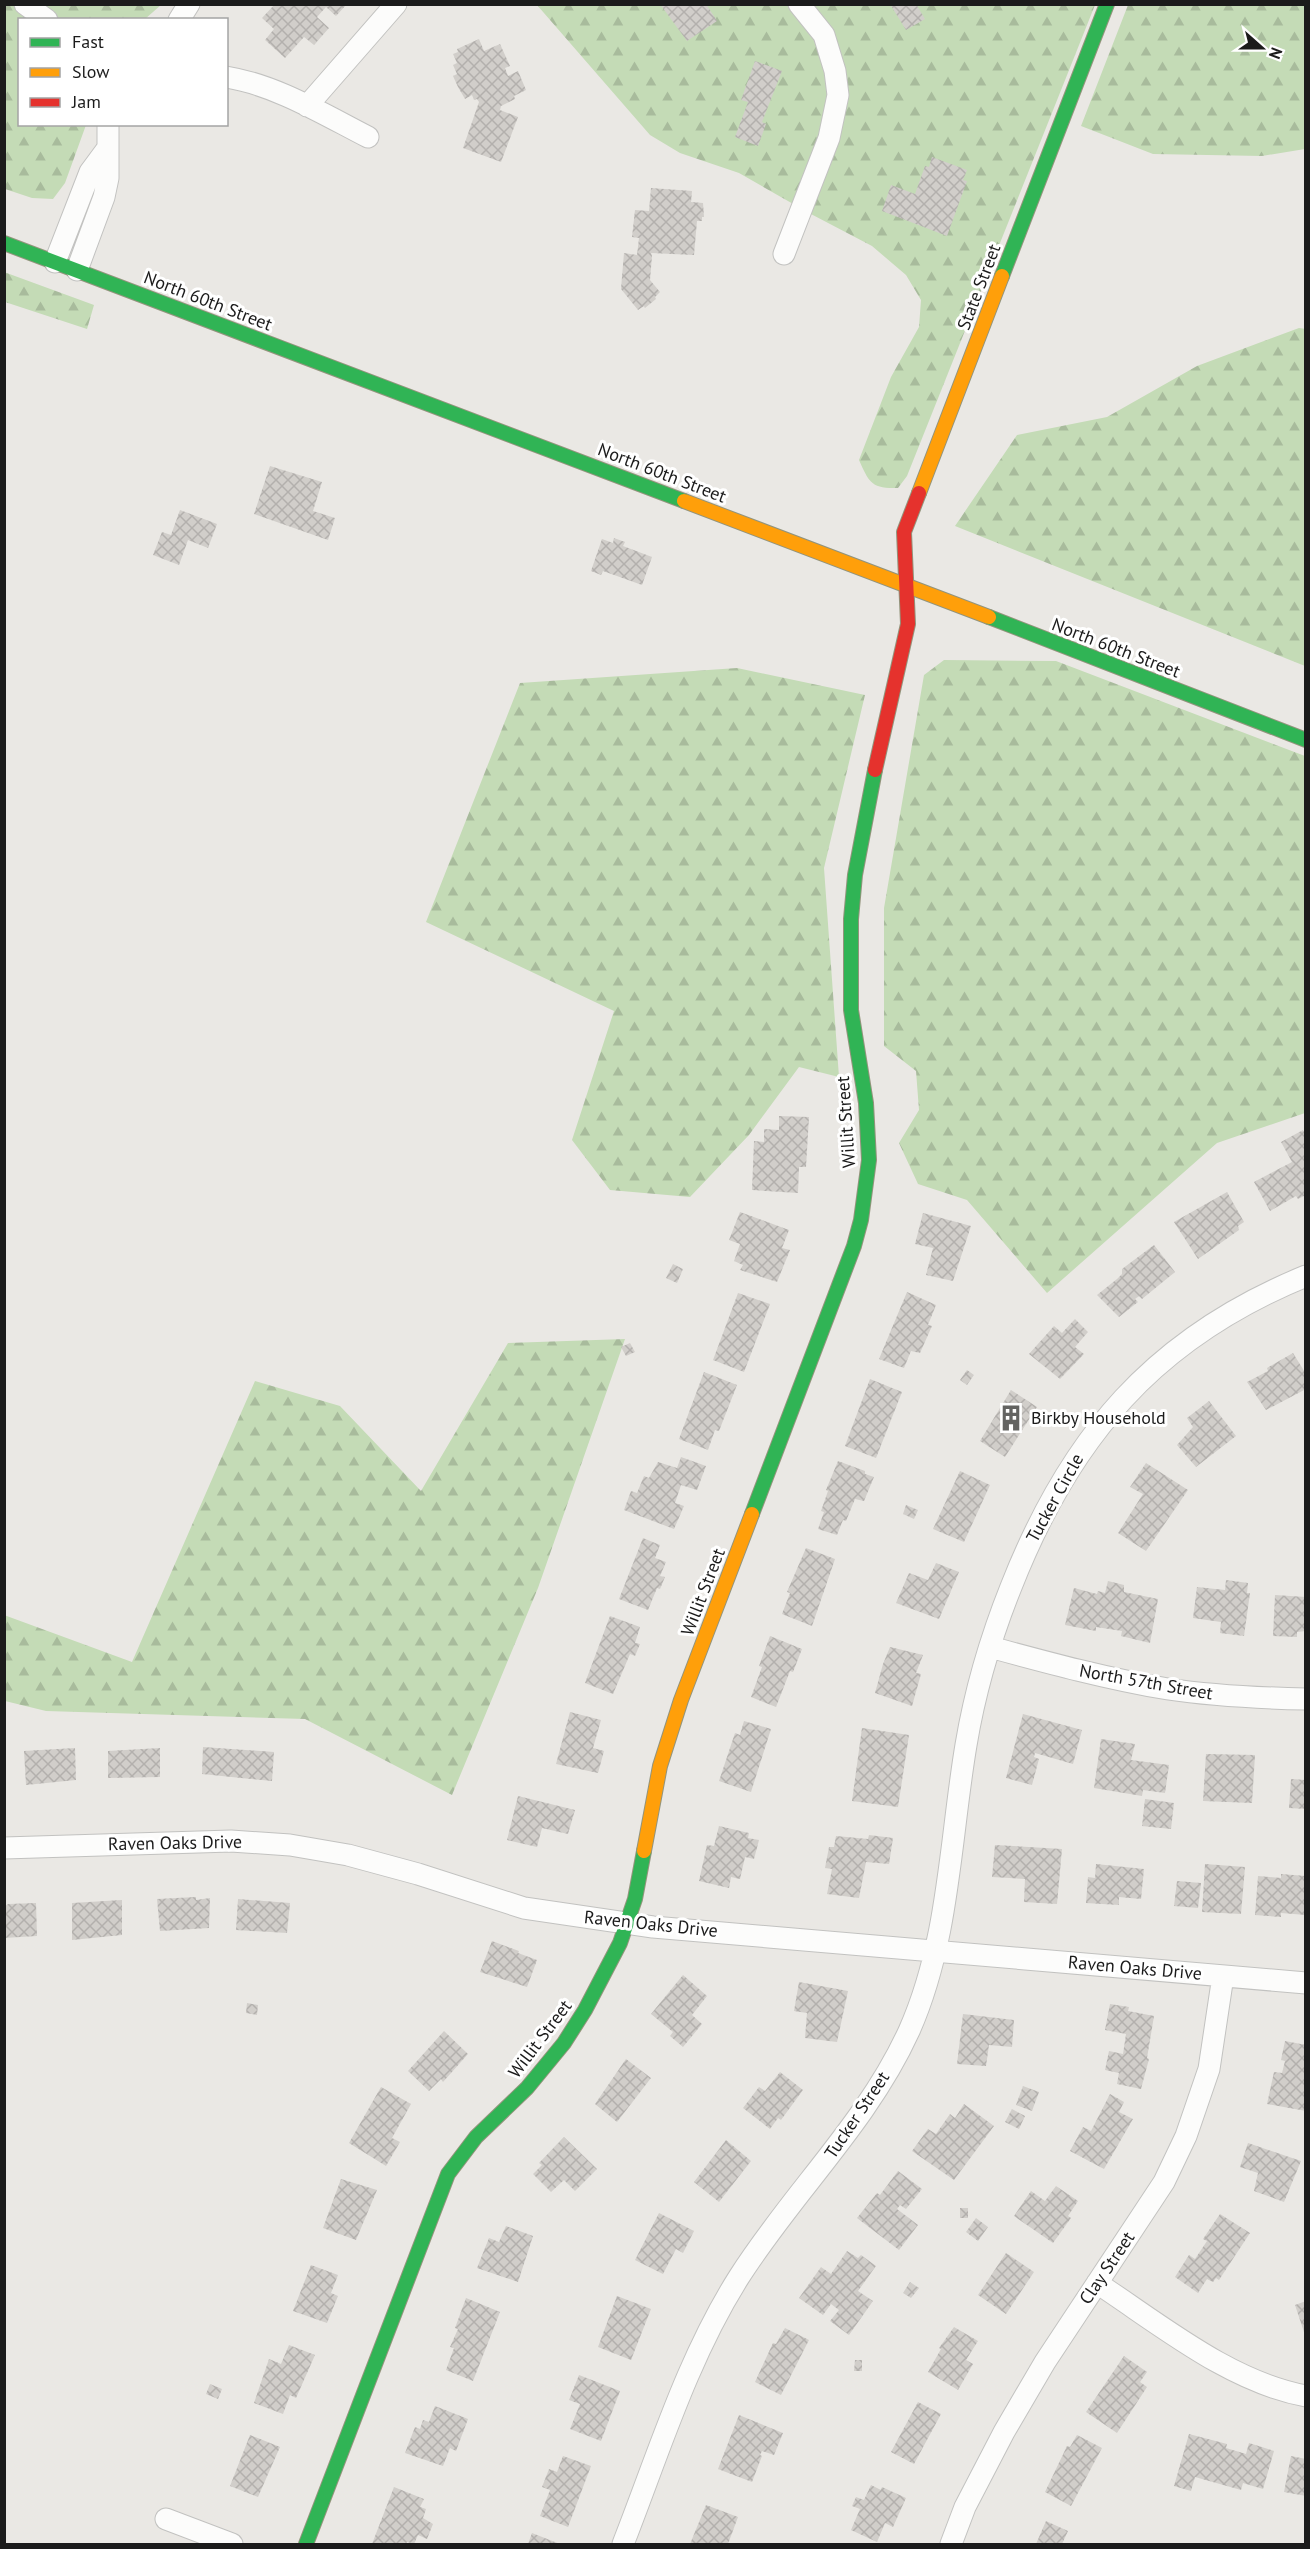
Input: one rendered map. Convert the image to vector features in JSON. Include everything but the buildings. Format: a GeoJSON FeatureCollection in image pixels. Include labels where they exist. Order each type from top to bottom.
{"type":"FeatureCollection","features":[{"type":"Feature","properties":{"kind":"street"},"geometry":{"type":"LineString","coordinates":[[26,4],[44,18]]}},
{"type":"Feature","properties":{"kind":"street"},"geometry":{"type":"LineString","coordinates":[[180,18],[189,4]]}},
{"type":"Feature","properties":{"kind":"street"},"geometry":{"type":"LineString","coordinates":[[307,106],[396,4]]}},
{"type":"Feature","properties":{"kind":"street"},"geometry":{"type":"LineString","coordinates":[[784,254],[829,138],[838,95],[836,71],[824,35],[799,4]]}},
{"type":"Feature","properties":{"kind":"street","name":"State Street"},"geometry":{"type":"LineString","coordinates":[[906,585],[904,532],[1107,4]]}},
{"type":"Feature","properties":{"kind":"street"},"geometry":{"type":"LineString","coordinates":[[228,77],[243,79],[307,106],[368,137]]}},
{"type":"Feature","properties":{"kind":"street"},"geometry":{"type":"LineString","coordinates":[[77,270],[104,197],[108,178],[108,126]]}},
{"type":"Feature","properties":{"kind":"street"},"geometry":{"type":"LineString","coordinates":[[55,262],[90,172],[107,148]]}},
{"type":"Feature","properties":{"kind":"street","name":"North 60th Street"},"geometry":{"type":"LineString","coordinates":[[4,243],[906,585],[1305,741]]}},
{"type":"Feature","properties":{"kind":"street","name":"Willit Street"},"geometry":{"type":"LineString","coordinates":[[306,2544],[448,2174],[476,2137],[527,2088],[564,2043],[585,2010],[629,1922],[660,1766],[681,1700],[854,1246],[861,1220],[869,1160],[866,1103],[851,1010],[851,919],[855,875],[871,786],[908,624],[906,585]]}},
{"type":"Feature","properties":{"kind":"street","name":"Tucker Circle"},"geometry":{"type":"LineString","coordinates":[[990,1647],[1023,1555],[1060,1482],[1075,1457],[1101,1423],[1147,1375],[1191,1337],[1244,1304],[1305,1276]]}},
{"type":"Feature","properties":{"kind":"street","name":"North 57th Street"},"geometry":{"type":"LineString","coordinates":[[990,1647],[1099,1676],[1169,1689],[1230,1697],[1305,1699]]}},
{"type":"Feature","properties":{"kind":"street","name":"Tucker Street"},"geometry":{"type":"LineString","coordinates":[[623,2544],[686,2380],[713,2322],[759,2247],[855,2124],[881,2084],[910,2029],[926,1984],[935,1949],[966,1742],[990,1647]]}},
{"type":"Feature","properties":{"kind":"street","name":"Raven Oaks Drive"},"geometry":{"type":"LineString","coordinates":[[4,1848],[231,1841],[290,1845],[348,1855],[394,1867],[524,1908],[653,1927],[935,1949],[1305,1983]]}},
{"type":"Feature","properties":{"kind":"street","name":"Clay Street"},"geometry":{"type":"LineString","coordinates":[[951,2544],[965,2507],[1004,2432],[1045,2362],[1164,2182],[1186,2136],[1209,2069],[1223,1976]]}},
{"type":"Feature","properties":{"kind":"street"},"geometry":{"type":"LineString","coordinates":[[1097,2283],[1233,2372],[1271,2387],[1305,2396]]}},
{"type":"Feature","properties":{"kind":"street"},"geometry":{"type":"LineString","coordinates":[[166,2519],[232,2544]]}},
{"type":"Feature","properties":{"kind":"green space"},"geometry":{"type":"Polygon","coordinates":[[[5,5],[161,5],[146,18],[18,18],[18,126],[86,126],[65,183],[53,199],[32,198],[5,189],[5,5]]]}},
{"type":"Feature","properties":{"kind":"green space"},"geometry":{"type":"Polygon","coordinates":[[[537,5],[1095,5],[907,476],[898,488],[882,487],[872,483],[859,460],[891,377],[919,327],[921,300],[906,275],[872,246],[739,173],[680,153],[650,135],[537,5]]]}},
{"type":"Feature","properties":{"kind":"green space"},"geometry":{"type":"Polygon","coordinates":[[[1128,5],[1305,5],[1305,149],[1262,156],[1153,154],[1081,126],[1128,5]]]}},
{"type":"Feature","properties":{"kind":"green space"},"geometry":{"type":"Polygon","coordinates":[[[4,272],[94,305],[87,329],[5,302],[4,272]]]}},
{"type":"Feature","properties":{"kind":"green space"},"geometry":{"type":"Polygon","coordinates":[[[1299,328],[1306,329],[1305,666],[955,526],[1017,435],[1107,417],[1197,366],[1299,328]]]}},
{"type":"Feature","properties":{"kind":"green space"},"geometry":{"type":"Polygon","coordinates":[[[944,660],[1056,661],[1305,756],[1305,1113],[1217,1143],[1047,1293],[967,1200],[918,1184],[899,1143],[919,1110],[916,1071],[884,1046],[884,908],[924,675],[944,660]]]}},
{"type":"Feature","properties":{"kind":"green space"},"geometry":{"type":"Polygon","coordinates":[[[737,668],[865,695],[824,868],[839,1077],[799,1067],[749,1135],[690,1197],[610,1190],[572,1140],[614,1011],[426,922],[520,683],[737,668]]]}},
{"type":"Feature","properties":{"kind":"green space"},"geometry":{"type":"Polygon","coordinates":[[[625,1339],[538,1588],[452,1795],[305,1719],[46,1711],[5,1701],[4,1615],[132,1662],[255,1381],[340,1406],[421,1491],[508,1343],[625,1339]]]}},
{"type":"Feature","properties":{"kind":"traffic: fast"},"geometry":{"type":"LineString","coordinates":[[1002,276],[1107,4]]}},
{"type":"Feature","properties":{"kind":"traffic: fast"},"geometry":{"type":"LineString","coordinates":[[4,243],[684,501]]}},
{"type":"Feature","properties":{"kind":"traffic: fast"},"geometry":{"type":"LineString","coordinates":[[989,617],[1306,740]]}},
{"type":"Feature","properties":{"kind":"traffic: fast"},"geometry":{"type":"LineString","coordinates":[[752,1514],[854,1246],[861,1220],[869,1160],[866,1103],[851,1010],[851,919],[855,875],[875,770]]}},
{"type":"Feature","properties":{"kind":"traffic: fast"},"geometry":{"type":"LineString","coordinates":[[306,2544],[448,2174],[476,2137],[527,2088],[564,2043],[585,2010],[620,1943],[635,1899],[644,1851]]}},
{"type":"Feature","properties":{"kind":"traffic: slow"},"geometry":{"type":"LineString","coordinates":[[919,493],[1002,276]]}},
{"type":"Feature","properties":{"kind":"traffic: slow"},"geometry":{"type":"LineString","coordinates":[[684,501],[989,617]]}},
{"type":"Feature","properties":{"kind":"traffic: slow"},"geometry":{"type":"LineString","coordinates":[[644,1851],[660,1766],[681,1700],[752,1514]]}},
{"type":"Feature","properties":{"kind":"traffic: jam"},"geometry":{"type":"LineString","coordinates":[[875,770],[908,624],[904,532],[919,493]]}},
{"type":"Feature","properties":{"kind":"place","name":"Birkby Household"},"geometry":{"type":"Point","coordinates":[1011,1418]}}]}
